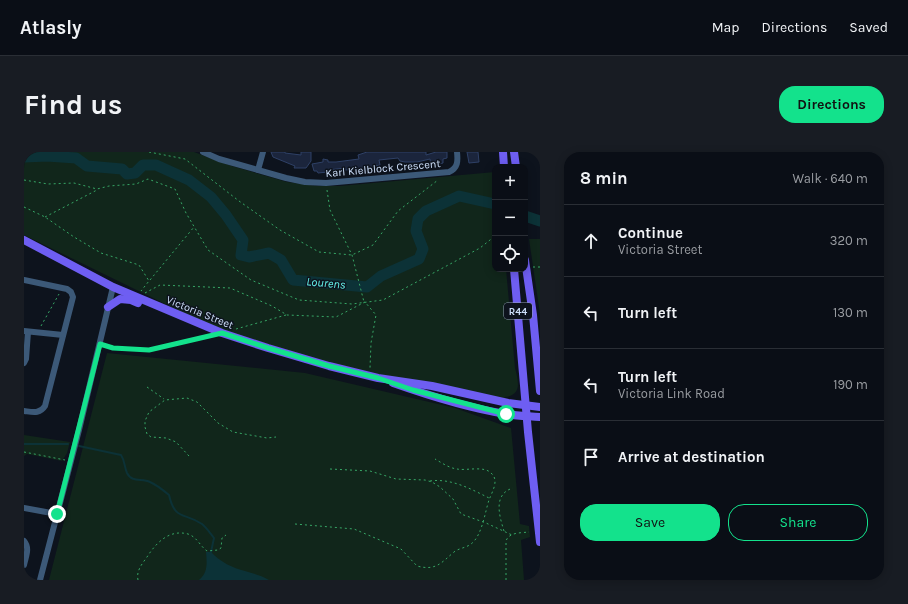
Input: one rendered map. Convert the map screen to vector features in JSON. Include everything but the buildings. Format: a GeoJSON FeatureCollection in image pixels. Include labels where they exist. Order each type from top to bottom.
{"type":"FeatureCollection","features":[{"type":"Feature","properties":{"kind":"main road"},"geometry":{"type":"LineString","coordinates":[[503,152],[504,164]]}},
{"type":"Feature","properties":{"kind":"main road"},"geometry":{"type":"LineString","coordinates":[[514,152],[516,164]]}},
{"type":"Feature","properties":{"kind":"main road","name":"Victoria Street"},"geometry":{"type":"LineString","coordinates":[[24,240],[113,287],[222,333],[329,366],[374,377],[450,401],[506,414],[540,417]]}},
{"type":"Feature","properties":{"kind":"main road","name":"R44"},"geometry":{"type":"LineString","coordinates":[[514,272],[540,542]]}},
{"type":"Feature","properties":{"kind":"main road","name":"R44"},"geometry":{"type":"LineString","coordinates":[[527,272],[533,315],[540,391]]}},
{"type":"Feature","properties":{"kind":"main road"},"geometry":{"type":"LineString","coordinates":[[108,307],[116,300],[126,299],[155,309],[166,310]]}},
{"type":"Feature","properties":{"kind":"main road","name":"Victoria Street"},"geometry":{"type":"LineString","coordinates":[[374,377],[432,386],[508,403],[540,407]]}},
{"type":"Feature","properties":{"kind":"street","name":"Karl Kielblock Crescent"},"geometry":{"type":"LineString","coordinates":[[203,152],[219,159],[258,170],[298,180],[326,183],[452,171],[458,160],[457,152]]}},
{"type":"Feature","properties":{"kind":"street"},"geometry":{"type":"LineString","coordinates":[[258,170],[263,152]]}},
{"type":"Feature","properties":{"kind":"street"},"geometry":{"type":"LineString","coordinates":[[24,280],[61,288],[69,291],[72,297],[45,406],[42,410],[37,412],[24,411]]}},
{"type":"Feature","properties":{"kind":"street"},"geometry":{"type":"LineString","coordinates":[[40,580],[71,461],[113,287]]}},
{"type":"Feature","properties":{"kind":"street"},"geometry":{"type":"LineString","coordinates":[[24,363],[26,359],[26,332],[63,335]]}},
{"type":"Feature","properties":{"kind":"street"},"geometry":{"type":"LineString","coordinates":[[24,508],[57,514]]}},
{"type":"Feature","properties":{"kind":"street"},"geometry":{"type":"LineString","coordinates":[[24,541],[27,545],[28,551],[24,565]]}},
{"type":"Feature","properties":{"kind":"path"},"geometry":{"type":"LineString","coordinates":[[149,152],[185,159],[280,230],[319,252],[352,255],[374,245],[398,211],[437,181],[446,172]]}},
{"type":"Feature","properties":{"kind":"path"},"geometry":{"type":"LineString","coordinates":[[45,217],[97,189],[109,186],[136,184],[148,179],[175,189],[186,213],[208,250],[251,280],[299,300],[352,304],[383,300],[480,248],[492,238]]}},
{"type":"Feature","properties":{"kind":"path"},"geometry":{"type":"LineString","coordinates":[[24,180],[48,184],[74,183],[97,189]]}},
{"type":"Feature","properties":{"kind":"path"},"geometry":{"type":"LineString","coordinates":[[326,183],[330,210],[352,255],[365,302],[376,315],[371,343],[374,377]]}},
{"type":"Feature","properties":{"kind":"path"},"geometry":{"type":"LineString","coordinates":[[24,207],[45,217],[101,253],[139,265],[149,281]]}},
{"type":"Feature","properties":{"kind":"path"},"geometry":{"type":"LineString","coordinates":[[136,297],[194,227]]}},
{"type":"Feature","properties":{"kind":"path"},"geometry":{"type":"LineString","coordinates":[[136,297],[160,285],[230,288],[272,306],[287,315]]}},
{"type":"Feature","properties":{"kind":"path"},"geometry":{"type":"LineString","coordinates":[[37,333],[59,296],[61,288]]}},
{"type":"Feature","properties":{"kind":"path"},"geometry":{"type":"LineString","coordinates":[[100,344],[113,348],[149,350],[222,333],[287,315],[336,317],[365,302]]}},
{"type":"Feature","properties":{"kind":"path"},"geometry":{"type":"LineString","coordinates":[[147,387],[165,400]]}},
{"type":"Feature","properties":{"kind":"path"},"geometry":{"type":"LineString","coordinates":[[189,456],[176,442],[166,438],[151,437],[144,427],[146,416],[149,412],[165,400],[187,398],[197,402],[218,423],[233,432],[267,438],[276,437]]}},
{"type":"Feature","properties":{"kind":"path"},"geometry":{"type":"LineString","coordinates":[[24,452],[71,461]]}},
{"type":"Feature","properties":{"kind":"path"},"geometry":{"type":"LineString","coordinates":[[296,524],[354,529],[401,549],[417,566],[431,568],[439,565],[458,549],[472,543],[484,522],[494,487],[495,478],[492,474],[482,469],[457,469],[435,459]]}},
{"type":"Feature","properties":{"kind":"path"},"geometry":{"type":"LineString","coordinates":[[330,469],[365,470],[396,479],[452,482],[490,498]]}},
{"type":"Feature","properties":{"kind":"path"},"geometry":{"type":"LineString","coordinates":[[429,481],[440,487],[450,496],[461,514],[512,534],[529,532]]}},
{"type":"Feature","properties":{"kind":"path"},"geometry":{"type":"LineString","coordinates":[[504,531],[498,510],[499,503],[506,490],[513,488]]}},
{"type":"Feature","properties":{"kind":"path"},"geometry":{"type":"LineString","coordinates":[[138,580],[139,569],[142,564],[153,548],[166,537],[177,534],[189,534],[197,539],[205,549],[209,551],[218,550],[221,548],[222,538],[226,535]]}},
{"type":"Feature","properties":{"kind":"path"},"geometry":{"type":"LineString","coordinates":[[506,580],[506,541],[512,534]]}},
{"type":"Feature","properties":{"kind":"shaded area"},"geometry":{"type":"Polygon","coordinates":[[[24,152],[194,152],[232,166],[287,182],[317,186],[340,186],[492,172],[492,272],[506,272],[515,368],[518,382],[517,390],[511,396],[505,398],[401,379],[322,361],[244,337],[196,319],[24,235],[24,152]]]}},
{"type":"Feature","properties":{"kind":"shaded area"},"geometry":{"type":"Polygon","coordinates":[[[529,239],[540,239],[540,314],[529,239]]]}},
{"type":"Feature","properties":{"kind":"shaded area"},"geometry":{"type":"Polygon","coordinates":[[[107,353],[305,373],[455,408],[511,428],[520,524],[529,526],[530,537],[521,540],[524,580],[49,580],[107,353]]]}},
{"type":"Feature","properties":{"kind":"shaded area"},"geometry":{"type":"Polygon","coordinates":[[[24,435],[70,442],[67,453],[62,461],[27,454],[24,456],[24,435]]]}},
{"type":"Feature","properties":{"kind":"shaded area"},"geometry":{"type":"Polygon","coordinates":[[[206,552],[211,552],[218,559],[240,570],[269,580],[199,580],[204,574],[207,564],[206,552]]]}},
{"type":"Feature","properties":{"kind":"waterway","name":"Lourens"},"geometry":{"type":"LineString","coordinates":[[24,157],[47,156],[76,158],[87,166],[122,169],[127,174],[135,173],[143,165],[156,165],[189,180],[211,197],[226,215],[243,240],[241,255],[249,257],[269,253],[281,260],[293,280],[367,287],[381,276],[419,259],[423,249],[416,231],[418,219],[426,211],[459,196],[492,203]]}},
{"type":"Feature","properties":{"kind":"waterway","name":"Lourens"},"geometry":{"type":"LineString","coordinates":[[528,217],[540,221]]}},
{"type":"Feature","properties":{"kind":"waterway"},"geometry":{"type":"LineString","coordinates":[[24,444],[68,444]]}},
{"type":"Feature","properties":{"kind":"waterway"},"geometry":{"type":"LineString","coordinates":[[79,446],[121,455],[129,476],[134,479],[147,481],[158,486],[169,495],[171,503],[177,512],[181,515],[196,520],[205,527],[214,538],[211,552]]}},
{"type":"Feature","properties":{"kind":"route"},"geometry":{"type":"LineString","coordinates":[[57,514],[100,344],[113,348],[149,350],[181,344],[222,333],[329,366],[378,378],[450,401],[506,414]]}}]}
